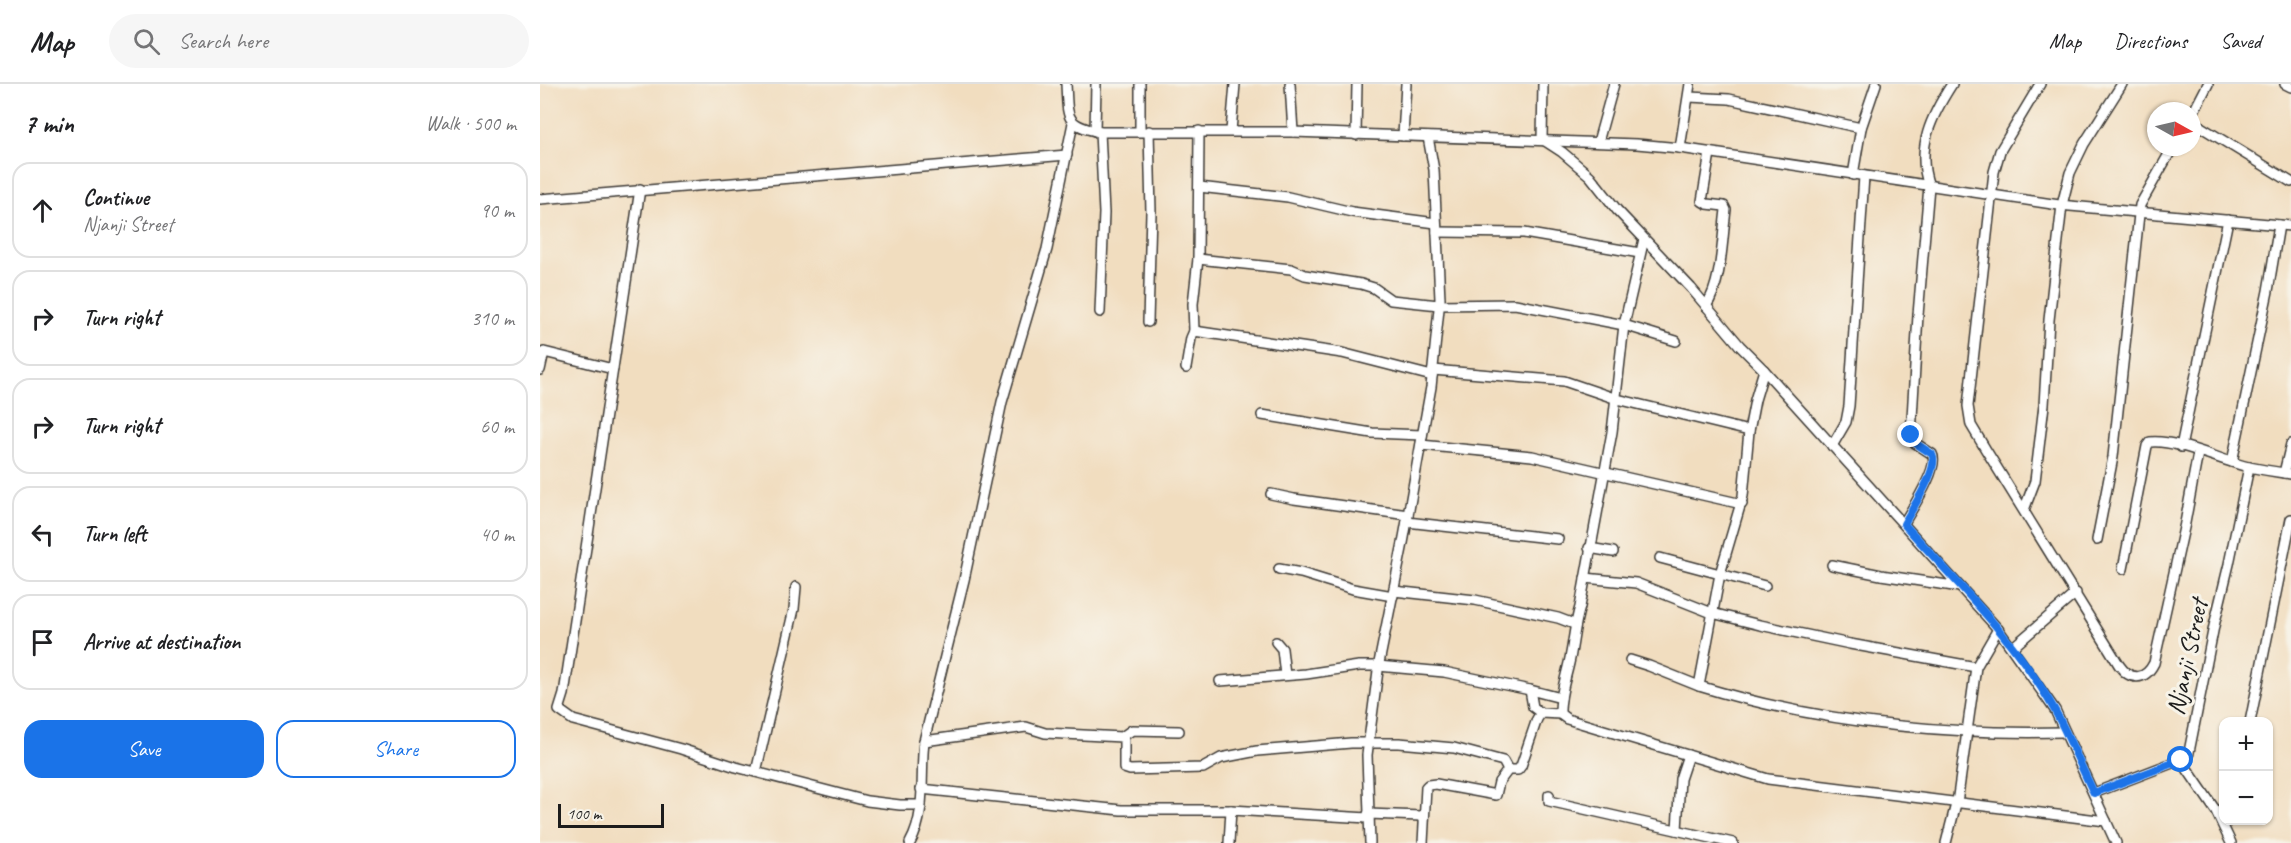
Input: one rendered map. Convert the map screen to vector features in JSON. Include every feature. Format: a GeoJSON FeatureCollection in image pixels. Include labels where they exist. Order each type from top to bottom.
{"type":"FeatureCollection","features":[{"type":"Feature","properties":{"kind":"street"},"geometry":{"type":"LineString","coordinates":[[1066,84],[1068,112],[1073,123],[1084,130],[1293,132],[1542,139],[1680,148],[2062,205],[2291,226]]}},
{"type":"Feature","properties":{"kind":"street"},"geometry":{"type":"LineString","coordinates":[[1096,84],[1097,131],[1104,213],[1100,312]]}},
{"type":"Feature","properties":{"kind":"street"},"geometry":{"type":"LineString","coordinates":[[1140,84],[1151,212],[1148,322]]}},
{"type":"Feature","properties":{"kind":"street"},"geometry":{"type":"LineString","coordinates":[[1231,131],[1235,84]]}},
{"type":"Feature","properties":{"kind":"street"},"geometry":{"type":"LineString","coordinates":[[1290,84],[1293,132]]}},
{"type":"Feature","properties":{"kind":"street"},"geometry":{"type":"LineString","coordinates":[[1356,135],[1357,84]]}},
{"type":"Feature","properties":{"kind":"street"},"geometry":{"type":"LineString","coordinates":[[1542,139],[1543,84]]}},
{"type":"Feature","properties":{"kind":"street"},"geometry":{"type":"LineString","coordinates":[[1598,142],[1614,84]]}},
{"type":"Feature","properties":{"kind":"street"},"geometry":{"type":"LineString","coordinates":[[1680,148],[1690,84]]}},
{"type":"Feature","properties":{"kind":"street"},"geometry":{"type":"LineString","coordinates":[[1853,175],[1861,128],[1876,84]]}},
{"type":"Feature","properties":{"kind":"street"},"geometry":{"type":"LineString","coordinates":[[1904,524],[1922,493],[1934,463],[1932,454],[1915,443],[1911,435],[1929,186],[1923,171],[1923,154],[1928,128],[1952,84]]}},
{"type":"Feature","properties":{"kind":"street"},"geometry":{"type":"LineString","coordinates":[[2040,84],[2000,151],[1994,172],[1968,406],[1971,425],[2125,672],[2132,676],[2143,676],[2150,672],[2154,663],[2198,453]]}},
{"type":"Feature","properties":{"kind":"street"},"geometry":{"type":"LineString","coordinates":[[2024,510],[2035,482],[2062,205],[2070,173],[2084,144],[2122,84]]}},
{"type":"Feature","properties":{"kind":"street"},"geometry":{"type":"LineString","coordinates":[[2199,102],[2208,84]]}},
{"type":"Feature","properties":{"kind":"street"},"geometry":{"type":"LineString","coordinates":[[2285,84],[2291,87]]}},
{"type":"Feature","properties":{"kind":"street"},"geometry":{"type":"LineString","coordinates":[[1402,136],[1408,85]]}},
{"type":"Feature","properties":{"kind":"street"},"geometry":{"type":"LineString","coordinates":[[1689,97],[1729,99],[1861,128]]}},
{"type":"Feature","properties":{"kind":"street"},"geometry":{"type":"LineString","coordinates":[[910,843],[918,830],[924,741],[964,580],[1002,402],[1047,249],[1073,123]]}},
{"type":"Feature","properties":{"kind":"street"},"geometry":{"type":"LineString","coordinates":[[2201,127],[2291,183]]}},
{"type":"Feature","properties":{"kind":"street"},"geometry":{"type":"LineString","coordinates":[[1186,368],[1194,331],[1193,304],[1198,259],[1199,131]]}},
{"type":"Feature","properties":{"kind":"street"},"geometry":{"type":"LineString","coordinates":[[1370,843],[1369,743],[1378,666],[1421,440],[1432,373],[1439,305],[1434,170],[1428,137]]}},
{"type":"Feature","properties":{"kind":"street"},"geometry":{"type":"LineString","coordinates":[[1542,139],[1562,152],[1590,176],[1644,240],[1691,288],[1998,629],[2055,710],[2116,843]]}},
{"type":"Feature","properties":{"kind":"street"},"geometry":{"type":"LineString","coordinates":[[1706,306],[1711,299],[1717,275],[1726,210],[1724,206],[1707,204],[1702,201],[1710,153]]}},
{"type":"Feature","properties":{"kind":"street"},"geometry":{"type":"LineString","coordinates":[[540,199],[1067,155]]}},
{"type":"Feature","properties":{"kind":"street"},"geometry":{"type":"LineString","coordinates":[[2097,540],[2113,457],[2140,205],[2167,156]]}},
{"type":"Feature","properties":{"kind":"street"},"geometry":{"type":"LineString","coordinates":[[1832,446],[1846,422],[1849,406],[1864,176]]}},
{"type":"Feature","properties":{"kind":"street"},"geometry":{"type":"LineString","coordinates":[[1199,187],[1288,197],[1436,227],[1524,232],[1640,253]]}},
{"type":"Feature","properties":{"kind":"street"},"geometry":{"type":"LineString","coordinates":[[640,189],[564,694],[559,710],[573,720],[756,772],[867,801],[921,805]]}},
{"type":"Feature","properties":{"kind":"street"},"geometry":{"type":"LineString","coordinates":[[2181,447],[2228,220]]}},
{"type":"Feature","properties":{"kind":"street"},"geometry":{"type":"LineString","coordinates":[[2232,462],[2280,225]]}},
{"type":"Feature","properties":{"kind":"street"},"geometry":{"type":"LineString","coordinates":[[1560,714],[1561,698],[1572,652],[1574,624],[1586,578],[1589,548],[1617,399],[1624,325],[1644,240]]}},
{"type":"Feature","properties":{"kind":"street"},"geometry":{"type":"LineString","coordinates":[[1198,259],[1291,269],[1305,275],[1368,286],[1391,300],[1439,305],[1515,304],[1624,325],[1676,340]]}},
{"type":"Feature","properties":{"kind":"street"},"geometry":{"type":"LineString","coordinates":[[1194,331],[1342,353],[1432,373],[1564,381],[1617,399],[1749,431]]}},
{"type":"Feature","properties":{"kind":"street"},"geometry":{"type":"LineString","coordinates":[[540,370],[544,352],[613,369]]}},
{"type":"Feature","properties":{"kind":"street"},"geometry":{"type":"LineString","coordinates":[[1699,686],[1720,574],[1742,504],[1749,431],[1764,370]]}},
{"type":"Feature","properties":{"kind":"street"},"geometry":{"type":"LineString","coordinates":[[1262,415],[1532,456],[1742,504]]}},
{"type":"Feature","properties":{"kind":"street"},"geometry":{"type":"LineString","coordinates":[[2123,568],[2147,446],[2150,442],[2181,447],[2249,467],[2288,473],[2291,444]]}},
{"type":"Feature","properties":{"kind":"street","name":"Njanji Street"},"geometry":{"type":"LineString","coordinates":[[2181,760],[2188,757],[2190,751],[2214,626],[2249,467]]}},
{"type":"Feature","properties":{"kind":"street"},"geometry":{"type":"LineString","coordinates":[[1271,494],[1407,518],[1558,539]]}},
{"type":"Feature","properties":{"kind":"street"},"geometry":{"type":"LineString","coordinates":[[2251,717],[2291,519]]}},
{"type":"Feature","properties":{"kind":"street"},"geometry":{"type":"LineString","coordinates":[[1589,548],[1613,552]]}},
{"type":"Feature","properties":{"kind":"street"},"geometry":{"type":"LineString","coordinates":[[1660,558],[1766,586]]}},
{"type":"Feature","properties":{"kind":"street"},"geometry":{"type":"LineString","coordinates":[[1832,565],[1926,583],[1960,587]]}},
{"type":"Feature","properties":{"kind":"street"},"geometry":{"type":"LineString","coordinates":[[1279,569],[1301,573],[1353,589],[1475,600],[1557,618],[1574,624]]}},
{"type":"Feature","properties":{"kind":"street"},"geometry":{"type":"LineString","coordinates":[[1586,578],[1636,583],[1712,613],[1850,644],[1976,667]]}},
{"type":"Feature","properties":{"kind":"street"},"geometry":{"type":"LineString","coordinates":[[756,772],[794,609],[796,587]]}},
{"type":"Feature","properties":{"kind":"street"},"geometry":{"type":"LineString","coordinates":[[2012,648],[2076,593]]}},
{"type":"Feature","properties":{"kind":"street"},"geometry":{"type":"LineString","coordinates":[[1946,843],[1956,803],[1976,667],[1998,629]]}},
{"type":"Feature","properties":{"kind":"street"},"geometry":{"type":"LineString","coordinates":[[1276,642],[1281,649],[1285,675]]}},
{"type":"Feature","properties":{"kind":"street"},"geometry":{"type":"LineString","coordinates":[[1630,660],[1699,686],[1751,702],[1816,716],[1967,732],[2064,732]]}},
{"type":"Feature","properties":{"kind":"street"},"geometry":{"type":"LineString","coordinates":[[1220,681],[1378,666],[1444,672],[1561,698]]}},
{"type":"Feature","properties":{"kind":"street"},"geometry":{"type":"LineString","coordinates":[[1530,690],[1533,707],[1541,713],[1560,714],[1567,719],[1768,779],[2106,821]]}},
{"type":"Feature","properties":{"kind":"street"},"geometry":{"type":"LineString","coordinates":[[1423,843],[1426,787],[1436,784],[1496,795],[1503,775],[1508,770],[1518,770],[1521,766],[1541,713]]}},
{"type":"Feature","properties":{"kind":"street"},"geometry":{"type":"LineString","coordinates":[[924,741],[1026,727],[1045,733],[1122,736],[1132,729],[1179,731]]}},
{"type":"Feature","properties":{"kind":"street"},"geometry":{"type":"LineString","coordinates":[[1122,736],[1124,768],[1130,770],[1203,768],[1221,758],[1273,748],[1369,743],[1454,748],[1503,761],[1508,770]]}},
{"type":"Feature","properties":{"kind":"street"},"geometry":{"type":"LineString","coordinates":[[1677,830],[1680,778],[1689,755]]}},
{"type":"Feature","properties":{"kind":"street"},"geometry":{"type":"LineString","coordinates":[[2094,793],[2181,760],[2219,808]]}},
{"type":"Feature","properties":{"kind":"street"},"geometry":{"type":"LineString","coordinates":[[921,789],[1121,810],[1231,810],[1421,816],[1423,818]]}},
{"type":"Feature","properties":{"kind":"street"},"geometry":{"type":"LineString","coordinates":[[1549,795],[1549,801],[1677,830],[1694,839],[1732,843]]}},
{"type":"Feature","properties":{"kind":"street"},"geometry":{"type":"LineString","coordinates":[[1229,843],[1231,810]]}},
{"type":"Feature","properties":{"kind":"street"},"geometry":{"type":"LineString","coordinates":[[2225,825],[2231,843]]}},
{"type":"Feature","properties":{"kind":"route"},"geometry":{"type":"LineString","coordinates":[[1911,435],[1920,448],[1935,457],[1922,493],[1904,524],[1998,629],[2038,684],[2055,710],[2094,793],[2181,760]]}}]}
